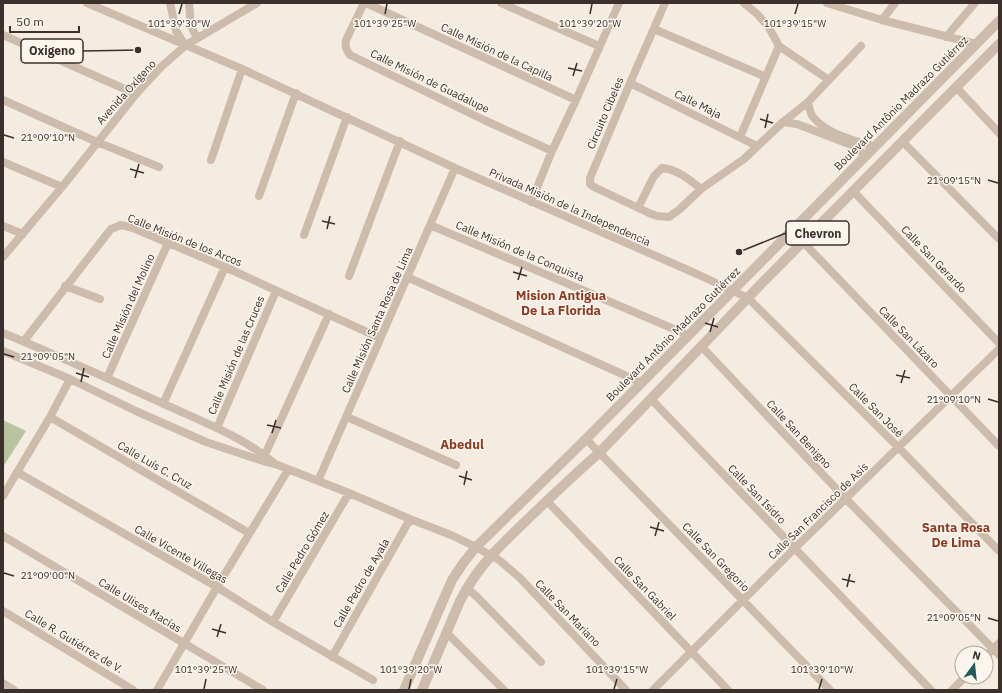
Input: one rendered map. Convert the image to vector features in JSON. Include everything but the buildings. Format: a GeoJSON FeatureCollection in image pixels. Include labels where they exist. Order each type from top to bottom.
{"type":"FeatureCollection","features":[{"type":"Feature","properties":{"kind":"street","name":"Privada Misión de la Independencia"},"geometry":{"type":"LineString","coordinates":[[87,3],[242,69],[400,141],[455,168],[733,290]]}},
{"type":"Feature","properties":{"kind":"street"},"geometry":{"type":"LineString","coordinates":[[170,3],[176,31],[186,45]]}},
{"type":"Feature","properties":{"kind":"street"},"geometry":{"type":"LineString","coordinates":[[189,3],[190,20],[197,38]]}},
{"type":"Feature","properties":{"kind":"street","name":"Avenida Oxígeno"},"geometry":{"type":"LineString","coordinates":[[3,257],[62,187],[96,142],[136,94],[162,67],[186,45],[257,3]]}},
{"type":"Feature","properties":{"kind":"street","name":"Calle Misión de la Capilla"},"geometry":{"type":"LineString","coordinates":[[365,3],[576,100]]}},
{"type":"Feature","properties":{"kind":"street","name":"Calle Misión de Guadalupe"},"geometry":{"type":"LineString","coordinates":[[365,3],[346,40],[345,46],[350,55],[552,151]]}},
{"type":"Feature","properties":{"kind":"street"},"geometry":{"type":"LineString","coordinates":[[501,3],[599,46]]}},
{"type":"Feature","properties":{"kind":"street"},"geometry":{"type":"LineString","coordinates":[[531,202],[552,151],[619,3]]}},
{"type":"Feature","properties":{"kind":"street","name":"Circuito Cibeles"},"geometry":{"type":"LineString","coordinates":[[665,3],[590,178],[590,184],[594,187],[657,216],[669,217],[680,209],[701,189],[744,159],[783,122],[808,102],[861,46]]}},
{"type":"Feature","properties":{"kind":"street"},"geometry":{"type":"LineString","coordinates":[[744,3],[768,26],[779,46],[829,80]]}},
{"type":"Feature","properties":{"kind":"street"},"geometry":{"type":"LineString","coordinates":[[827,3],[882,20],[976,44]]}},
{"type":"Feature","properties":{"kind":"street"},"geometry":{"type":"LineString","coordinates":[[882,20],[895,3]]}},
{"type":"Feature","properties":{"kind":"street"},"geometry":{"type":"LineString","coordinates":[[946,37],[975,3]]}},
{"type":"Feature","properties":{"kind":"street","name":"Boulevard Antônio Madrazo Gutiérrez"},"geometry":{"type":"LineString","coordinates":[[404,690],[452,580],[476,547],[586,439],[976,44],[997,26]]}},
{"type":"Feature","properties":{"kind":"street"},"geometry":{"type":"LineString","coordinates":[[654,28],[766,77]]}},
{"type":"Feature","properties":{"kind":"street"},"geometry":{"type":"LineString","coordinates":[[3,35],[136,94]]}},
{"type":"Feature","properties":{"kind":"street"},"geometry":{"type":"LineString","coordinates":[[423,690],[446,632],[466,588],[491,555],[599,453],[748,298],[999,44]]}},
{"type":"Feature","properties":{"kind":"street"},"geometry":{"type":"LineString","coordinates":[[740,136],[779,46]]}},
{"type":"Feature","properties":{"kind":"street"},"geometry":{"type":"LineString","coordinates":[[211,160],[242,69]]}},
{"type":"Feature","properties":{"kind":"street","name":"Calle Maja"},"geometry":{"type":"LineString","coordinates":[[630,83],[740,136],[757,146]]}},
{"type":"Feature","properties":{"kind":"street"},"geometry":{"type":"LineString","coordinates":[[956,87],[999,133]]}},
{"type":"Feature","properties":{"kind":"street"},"geometry":{"type":"LineString","coordinates":[[259,196],[296,93]]}},
{"type":"Feature","properties":{"kind":"street"},"geometry":{"type":"LineString","coordinates":[[3,100],[96,142],[159,167]]}},
{"type":"Feature","properties":{"kind":"street"},"geometry":{"type":"LineString","coordinates":[[808,102],[811,113],[823,126],[838,134],[875,147]]}},
{"type":"Feature","properties":{"kind":"street"},"geometry":{"type":"LineString","coordinates":[[304,235],[347,117]]}},
{"type":"Feature","properties":{"kind":"street"},"geometry":{"type":"LineString","coordinates":[[783,122],[797,124],[854,146],[866,156]]}},
{"type":"Feature","properties":{"kind":"street"},"geometry":{"type":"LineString","coordinates":[[349,276],[400,141]]}},
{"type":"Feature","properties":{"kind":"street"},"geometry":{"type":"LineString","coordinates":[[902,141],[999,239]]}},
{"type":"Feature","properties":{"kind":"street"},"geometry":{"type":"LineString","coordinates":[[3,162],[62,187]]}},
{"type":"Feature","properties":{"kind":"street","name":"Calle Misión Santa Rosa de Lima"},"geometry":{"type":"LineString","coordinates":[[318,481],[455,168]]}},
{"type":"Feature","properties":{"kind":"street"},"geometry":{"type":"LineString","coordinates":[[638,208],[654,176],[662,168],[672,170],[691,180],[701,189]]}},
{"type":"Feature","properties":{"kind":"street","name":"Calle San Gerardo"},"geometry":{"type":"LineString","coordinates":[[853,191],[999,343]]}},
{"type":"Feature","properties":{"kind":"street","name":"Calle Misión de los Arcos"},"geometry":{"type":"LineString","coordinates":[[24,341],[65,286],[107,234],[116,226],[121,225],[133,228],[225,267],[380,338]]}},
{"type":"Feature","properties":{"kind":"street","name":"Calle Misión de la Conquista"},"geometry":{"type":"LineString","coordinates":[[430,225],[688,335]]}},
{"type":"Feature","properties":{"kind":"street"},"geometry":{"type":"LineString","coordinates":[[3,226],[23,234]]}},
{"type":"Feature","properties":{"kind":"street","name":"Calle San Lázaro"},"geometry":{"type":"LineString","coordinates":[[803,242],[999,446]]}},
{"type":"Feature","properties":{"kind":"street","name":"Calle Misión del Molino"},"geometry":{"type":"LineString","coordinates":[[107,378],[168,243]]}},
{"type":"Feature","properties":{"kind":"street"},"geometry":{"type":"LineString","coordinates":[[163,404],[225,267]]}},
{"type":"Feature","properties":{"kind":"street"},"geometry":{"type":"LineString","coordinates":[[407,277],[642,382]]}},
{"type":"Feature","properties":{"kind":"street"},"geometry":{"type":"LineString","coordinates":[[65,286],[100,299]]}},
{"type":"Feature","properties":{"kind":"street","name":"Calle Misión de las Cruces"},"geometry":{"type":"LineString","coordinates":[[217,428],[276,290]]}},
{"type":"Feature","properties":{"kind":"street","name":"Calle San José"},"geometry":{"type":"LineString","coordinates":[[733,290],[748,298],[899,448],[999,551]]}},
{"type":"Feature","properties":{"kind":"street"},"geometry":{"type":"LineString","coordinates":[[264,458],[329,314]]}},
{"type":"Feature","properties":{"kind":"street"},"geometry":{"type":"LineString","coordinates":[[3,333],[60,356],[217,428],[264,458]]}},
{"type":"Feature","properties":{"kind":"street","name":"Calle San Benigno"},"geometry":{"type":"LineString","coordinates":[[702,347],[846,499],[997,649]]}},
{"type":"Feature","properties":{"kind":"street","name":"Calle San Francisco de Asís"},"geometry":{"type":"LineString","coordinates":[[652,690],[999,349]]}},
{"type":"Feature","properties":{"kind":"street"},"geometry":{"type":"LineString","coordinates":[[3,351],[70,379],[138,412],[199,439],[264,458]]}},
{"type":"Feature","properties":{"kind":"street"},"geometry":{"type":"LineString","coordinates":[[3,496],[50,417],[70,379]]}},
{"type":"Feature","properties":{"kind":"street","name":"Calle San Isidro"},"geometry":{"type":"LineString","coordinates":[[651,399],[931,690]]}},
{"type":"Feature","properties":{"kind":"street","name":"Calle Luís C. Cruz"},"geometry":{"type":"LineString","coordinates":[[50,417],[249,533]]}},
{"type":"Feature","properties":{"kind":"street"},"geometry":{"type":"LineString","coordinates":[[347,417],[456,465]]}},
{"type":"Feature","properties":{"kind":"street","name":"Calle San Gregorio"},"geometry":{"type":"LineString","coordinates":[[586,439],[830,690]]}},
{"type":"Feature","properties":{"kind":"street","name":"Calle San Mariano"},"geometry":{"type":"LineString","coordinates":[[264,458],[288,470],[349,493],[451,535],[491,555],[507,566],[519,577],[626,690]]}},
{"type":"Feature","properties":{"kind":"street"},"geometry":{"type":"LineString","coordinates":[[157,690],[249,533],[288,470]]}},
{"type":"Feature","properties":{"kind":"street","name":"Calle Vicente Villegas"},"geometry":{"type":"LineString","coordinates":[[18,472],[217,587],[273,622],[373,680]]}},
{"type":"Feature","properties":{"kind":"street","name":"Calle Pedro Gómez"},"geometry":{"type":"LineString","coordinates":[[273,622],[349,493]]}},
{"type":"Feature","properties":{"kind":"street","name":"Calle San Gabriel"},"geometry":{"type":"LineString","coordinates":[[547,501],[728,690]]}},
{"type":"Feature","properties":{"kind":"street","name":"Calle Pedro de Ayala"},"geometry":{"type":"LineString","coordinates":[[332,657],[410,519]]}},
{"type":"Feature","properties":{"kind":"street","name":"Calle Ulises Macías"},"geometry":{"type":"LineString","coordinates":[[3,536],[263,690]]}},
{"type":"Feature","properties":{"kind":"street"},"geometry":{"type":"LineString","coordinates":[[466,588],[477,597],[541,662]]}},
{"type":"Feature","properties":{"kind":"street","name":"Calle R. Gutiérrez de V."},"geometry":{"type":"LineString","coordinates":[[3,611],[133,690]]}},
{"type":"Feature","properties":{"kind":"street"},"geometry":{"type":"LineString","coordinates":[[446,632],[504,690]]}},
{"type":"Feature","properties":{"kind":"street"},"geometry":{"type":"LineString","coordinates":[[3,683],[14,690]]}},
{"type":"Feature","properties":{"kind":"green space"},"geometry":{"type":"Polygon","coordinates":[[[3,420],[26,431],[3,467],[3,420]]]}},
{"type":"Feature","properties":{"kind":"place","name":"Oxigeno"},"geometry":{"type":"Point","coordinates":[138,50]}},
{"type":"Feature","properties":{"kind":"place","name":"Chevron"},"geometry":{"type":"Point","coordinates":[739,252]}},
{"type":"Feature","properties":{"kind":"district","name":"Mision Antigua De La Florida"},"geometry":{"type":"Point","coordinates":[561,302]}},
{"type":"Feature","properties":{"kind":"district","name":"Abedul"},"geometry":{"type":"Point","coordinates":[462,444]}},
{"type":"Feature","properties":{"kind":"district","name":"Santa Rosa De Lima"},"geometry":{"type":"Point","coordinates":[956,534]}}]}
